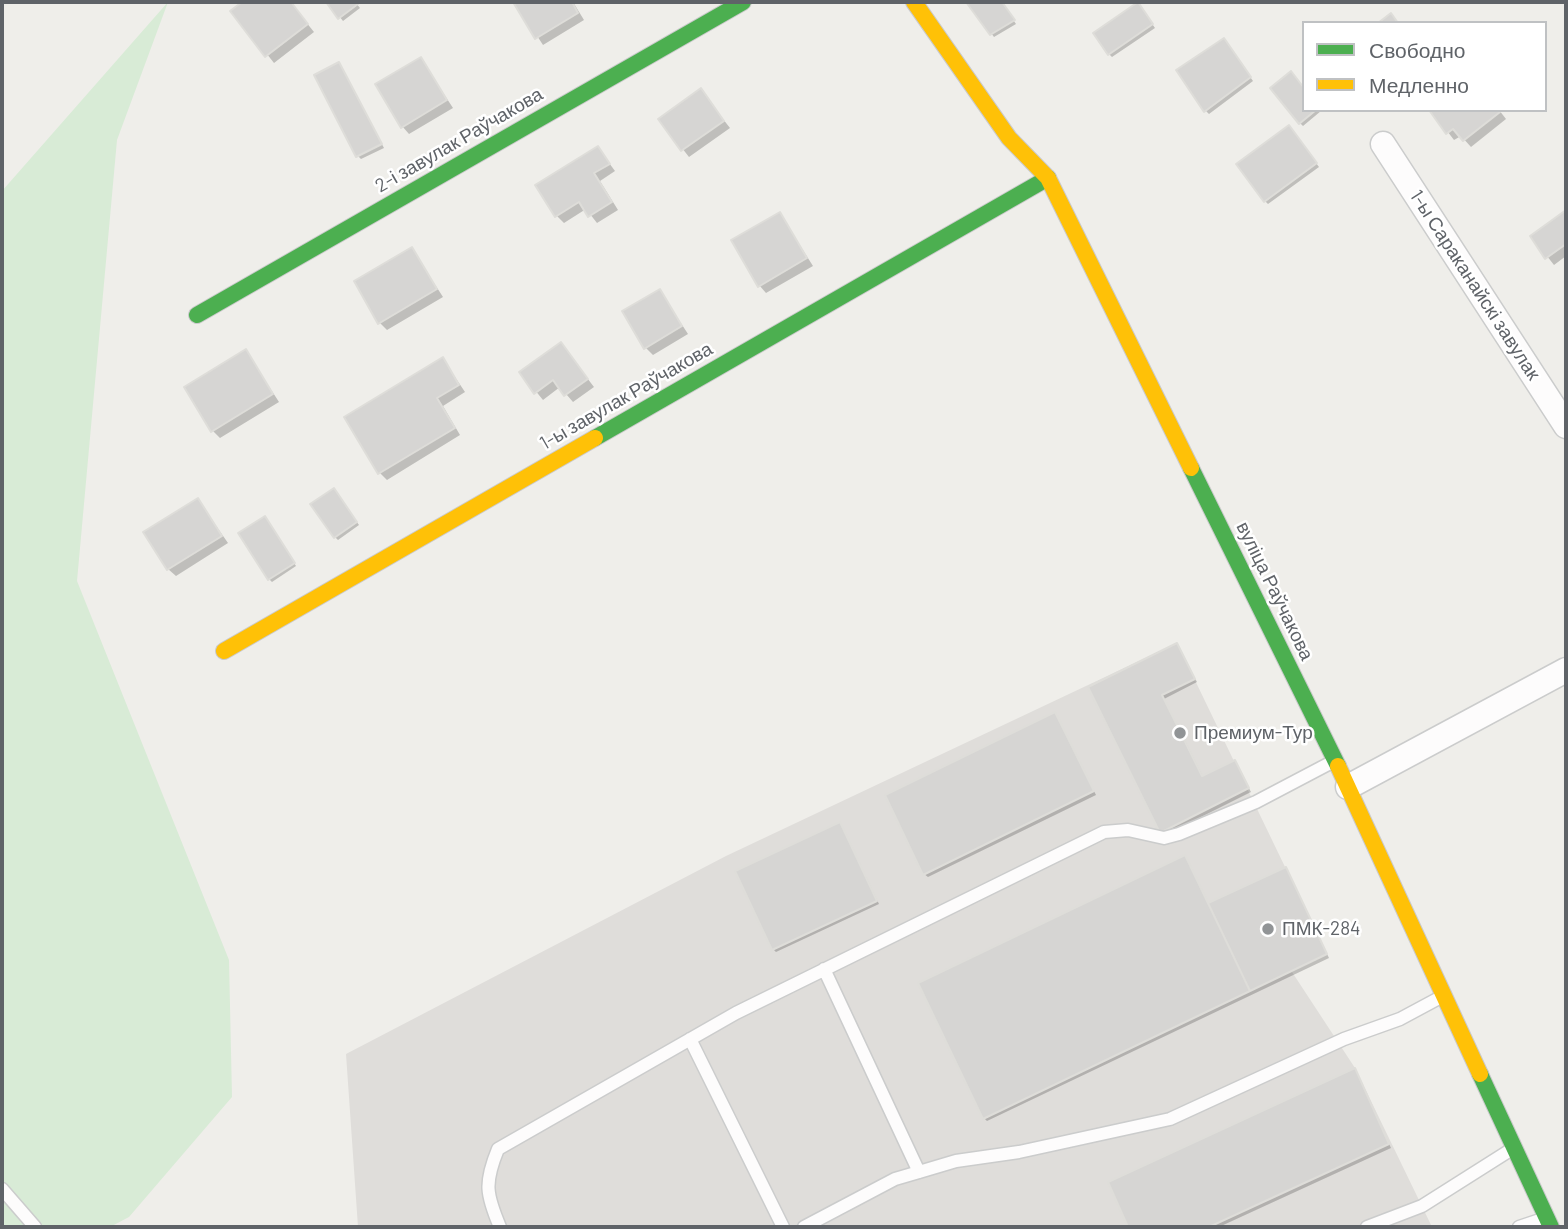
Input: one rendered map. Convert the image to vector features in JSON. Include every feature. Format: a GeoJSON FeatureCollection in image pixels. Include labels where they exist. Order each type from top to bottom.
{"type":"FeatureCollection","features":[{"type":"Feature","properties":{"kind":"street","name":"2-і завулак Раўчакова"},"geometry":{"type":"LineString","coordinates":[[197,315],[743,2]]}},
{"type":"Feature","properties":{"kind":"street","name":"вуліца Раўчакова"},"geometry":{"type":"LineString","coordinates":[[914,2],[969,77],[1009,138],[1048,178],[1348,787],[1549,1222]]}},
{"type":"Feature","properties":{"kind":"street","name":"1-ы Сараканайскі завулак"},"geometry":{"type":"LineString","coordinates":[[1383,144],[1566,426]]}},
{"type":"Feature","properties":{"kind":"street","name":"1-ы завулак Раўчакова"},"geometry":{"type":"LineString","coordinates":[[224,651],[1048,178]]}},
{"type":"Feature","properties":{"kind":"street"},"geometry":{"type":"LineString","coordinates":[[1348,787],[1566,670]]}},
{"type":"Feature","properties":{"kind":"lane"},"geometry":{"type":"LineString","coordinates":[[500,1227],[489,1200],[487,1175],[498,1149],[690,1039],[824,969],[1104,832],[1128,830],[1164,838],[1179,834],[1256,802],[1334,760]]}},
{"type":"Feature","properties":{"kind":"lane"},"geometry":{"type":"LineString","coordinates":[[824,969],[919,1172]]}},
{"type":"Feature","properties":{"kind":"lane"},"geometry":{"type":"LineString","coordinates":[[804,1227],[895,1179],[956,1161],[1019,1152],[1170,1119],[1344,1039],[1400,1019],[1444,995]]}},
{"type":"Feature","properties":{"kind":"lane"},"geometry":{"type":"LineString","coordinates":[[690,1039],[783,1227]]}},
{"type":"Feature","properties":{"kind":"lane"},"geometry":{"type":"LineString","coordinates":[[1367,1227],[1422,1206],[1513,1149]]}},
{"type":"Feature","properties":{"kind":"lane"},"geometry":{"type":"LineString","coordinates":[[2,1189],[35,1227]]}},
{"type":"Feature","properties":{"kind":"lane"},"geometry":{"type":"LineString","coordinates":[[1519,1227],[1549,1222]]}},
{"type":"Feature","properties":{"kind":"shaded area"},"geometry":{"type":"Polygon","coordinates":[[[1177,643],[1327,954],[1292,972],[1355,1068],[1432,1227],[358,1227],[346,1054],[726,856],[1177,643]]]}},
{"type":"Feature","properties":{"kind":"green space"},"geometry":{"type":"Polygon","coordinates":[[[168,2],[117,140],[77,581],[229,960],[232,1097],[129,1217],[110,1227],[2,1227],[2,191],[168,2]]]}},
{"type":"Feature","properties":{"kind":"building"},"geometry":{"type":"Polygon","coordinates":[[[242,2],[291,2],[308,24],[265,57],[230,11],[242,2]]]}},
{"type":"Feature","properties":{"kind":"building"},"geometry":{"type":"Polygon","coordinates":[[[326,2],[356,2],[358,4],[338,19],[326,2]]]}},
{"type":"Feature","properties":{"kind":"building"},"geometry":{"type":"Polygon","coordinates":[[[513,2],[572,2],[578,13],[535,39],[513,2]]]}},
{"type":"Feature","properties":{"kind":"building"},"geometry":{"type":"Polygon","coordinates":[[[966,2],[1002,2],[1015,20],[990,35],[966,2]]]}},
{"type":"Feature","properties":{"kind":"building"},"geometry":{"type":"Polygon","coordinates":[[[1138,2],[1153,24],[1108,55],[1093,33],[1138,2]]]}},
{"type":"Feature","properties":{"kind":"building"},"geometry":{"type":"Polygon","coordinates":[[[1391,13],[1397,21],[1381,21],[1391,13]]]}},
{"type":"Feature","properties":{"kind":"building"},"geometry":{"type":"Polygon","coordinates":[[[1224,38],[1251,77],[1204,112],[1176,70],[1224,38]]]}},
{"type":"Feature","properties":{"kind":"building"},"geometry":{"type":"Polygon","coordinates":[[[421,57],[447,100],[401,128],[375,84],[421,57]]]}},
{"type":"Feature","properties":{"kind":"building"},"geometry":{"type":"Polygon","coordinates":[[[339,62],[382,144],[356,157],[314,75],[339,62]]]}},
{"type":"Feature","properties":{"kind":"building"},"geometry":{"type":"Polygon","coordinates":[[[1291,71],[1302,85],[1302,112],[1314,112],[1299,124],[1270,88],[1291,71]]]}},
{"type":"Feature","properties":{"kind":"building"},"geometry":{"type":"Polygon","coordinates":[[[701,88],[724,121],[681,151],[658,119],[701,88]]]}},
{"type":"Feature","properties":{"kind":"building"},"geometry":{"type":"Polygon","coordinates":[[[1430,112],[1500,112],[1463,141],[1453,129],[1446,134],[1430,112]]]}},
{"type":"Feature","properties":{"kind":"building"},"geometry":{"type":"Polygon","coordinates":[[[1289,125],[1317,163],[1264,202],[1236,164],[1289,125]]]}},
{"type":"Feature","properties":{"kind":"building"},"geometry":{"type":"Polygon","coordinates":[[[598,146],[610,164],[594,173],[612,202],[588,217],[579,202],[555,217],[535,185],[598,146]]]}},
{"type":"Feature","properties":{"kind":"building"},"geometry":{"type":"Polygon","coordinates":[[[1566,210],[1566,244],[1545,259],[1530,236],[1566,210]]]}},
{"type":"Feature","properties":{"kind":"building"},"geometry":{"type":"Polygon","coordinates":[[[780,212],[807,258],[758,287],[731,240],[780,212]]]}},
{"type":"Feature","properties":{"kind":"building"},"geometry":{"type":"Polygon","coordinates":[[[412,247],[437,289],[378,324],[354,281],[412,247]]]}},
{"type":"Feature","properties":{"kind":"building"},"geometry":{"type":"Polygon","coordinates":[[[660,289],[682,326],[644,349],[622,311],[660,289]]]}},
{"type":"Feature","properties":{"kind":"building"},"geometry":{"type":"Polygon","coordinates":[[[561,342],[588,379],[564,396],[553,380],[534,394],[519,372],[561,342]]]}},
{"type":"Feature","properties":{"kind":"building"},"geometry":{"type":"Polygon","coordinates":[[[246,349],[273,394],[211,432],[184,387],[246,349]]]}},
{"type":"Feature","properties":{"kind":"building"},"geometry":{"type":"Polygon","coordinates":[[[443,357],[459,385],[437,398],[455,428],[378,474],[344,417],[443,357]]]}},
{"type":"Feature","properties":{"kind":"building"},"geometry":{"type":"Polygon","coordinates":[[[334,488],[357,522],[334,538],[310,504],[334,488]]]}},
{"type":"Feature","properties":{"kind":"building"},"geometry":{"type":"Polygon","coordinates":[[[198,498],[222,536],[167,570],[143,532],[198,498]]]}},
{"type":"Feature","properties":{"kind":"building"},"geometry":{"type":"Polygon","coordinates":[[[265,516],[295,563],[268,580],[238,533],[265,516]]]}},
{"type":"Feature","properties":{"kind":"building"},"geometry":{"type":"Polygon","coordinates":[[[1177,643],[1195,679],[1162,695],[1202,776],[1235,760],[1249,788],[1160,833],[1088,687],[1177,643]]]}},
{"type":"Feature","properties":{"kind":"building"},"geometry":{"type":"Polygon","coordinates":[[[1055,712],[1094,791],[923,875],[885,795],[1055,712]]]}},
{"type":"Feature","properties":{"kind":"building"},"geometry":{"type":"Polygon","coordinates":[[[840,822],[877,901],[772,950],[735,871],[840,822]]]}},
{"type":"Feature","properties":{"kind":"building"},"geometry":{"type":"Polygon","coordinates":[[[1185,855],[1250,991],[983,1119],[918,983],[1185,855]]]}},
{"type":"Feature","properties":{"kind":"building","name":"ПМК-284"},"geometry":{"type":"Polygon","coordinates":[[[1286,867],[1327,954],[1250,991],[1208,903],[1286,867]]]}},
{"type":"Feature","properties":{"kind":"building"},"geometry":{"type":"Polygon","coordinates":[[[1355,1068],[1389,1144],[1209,1227],[1128,1227],[1108,1182],[1355,1068]]]}},
{"type":"Feature","properties":{"kind":"traffic: fast"},"geometry":{"type":"LineString","coordinates":[[197,315],[743,2]]}},
{"type":"Feature","properties":{"kind":"traffic: fast"},"geometry":{"type":"LineString","coordinates":[[595,438],[1048,178]]}},
{"type":"Feature","properties":{"kind":"traffic: fast"},"geometry":{"type":"LineString","coordinates":[[1191,468],[1338,766]]}},
{"type":"Feature","properties":{"kind":"traffic: fast"},"geometry":{"type":"LineString","coordinates":[[1480,1074],[1551,1227]]}},
{"type":"Feature","properties":{"kind":"traffic: slow"},"geometry":{"type":"LineString","coordinates":[[914,2],[1009,138],[1048,178],[1191,468]]}},
{"type":"Feature","properties":{"kind":"traffic: slow"},"geometry":{"type":"LineString","coordinates":[[224,651],[595,438]]}},
{"type":"Feature","properties":{"kind":"traffic: slow"},"geometry":{"type":"LineString","coordinates":[[1338,766],[1480,1074]]}},
{"type":"Feature","properties":{"kind":"place","name":"Премиум-Тур"},"geometry":{"type":"Point","coordinates":[1180,733]}},
{"type":"Feature","properties":{"kind":"place","name":"ПМК-284"},"geometry":{"type":"Point","coordinates":[1268,929]}}]}
